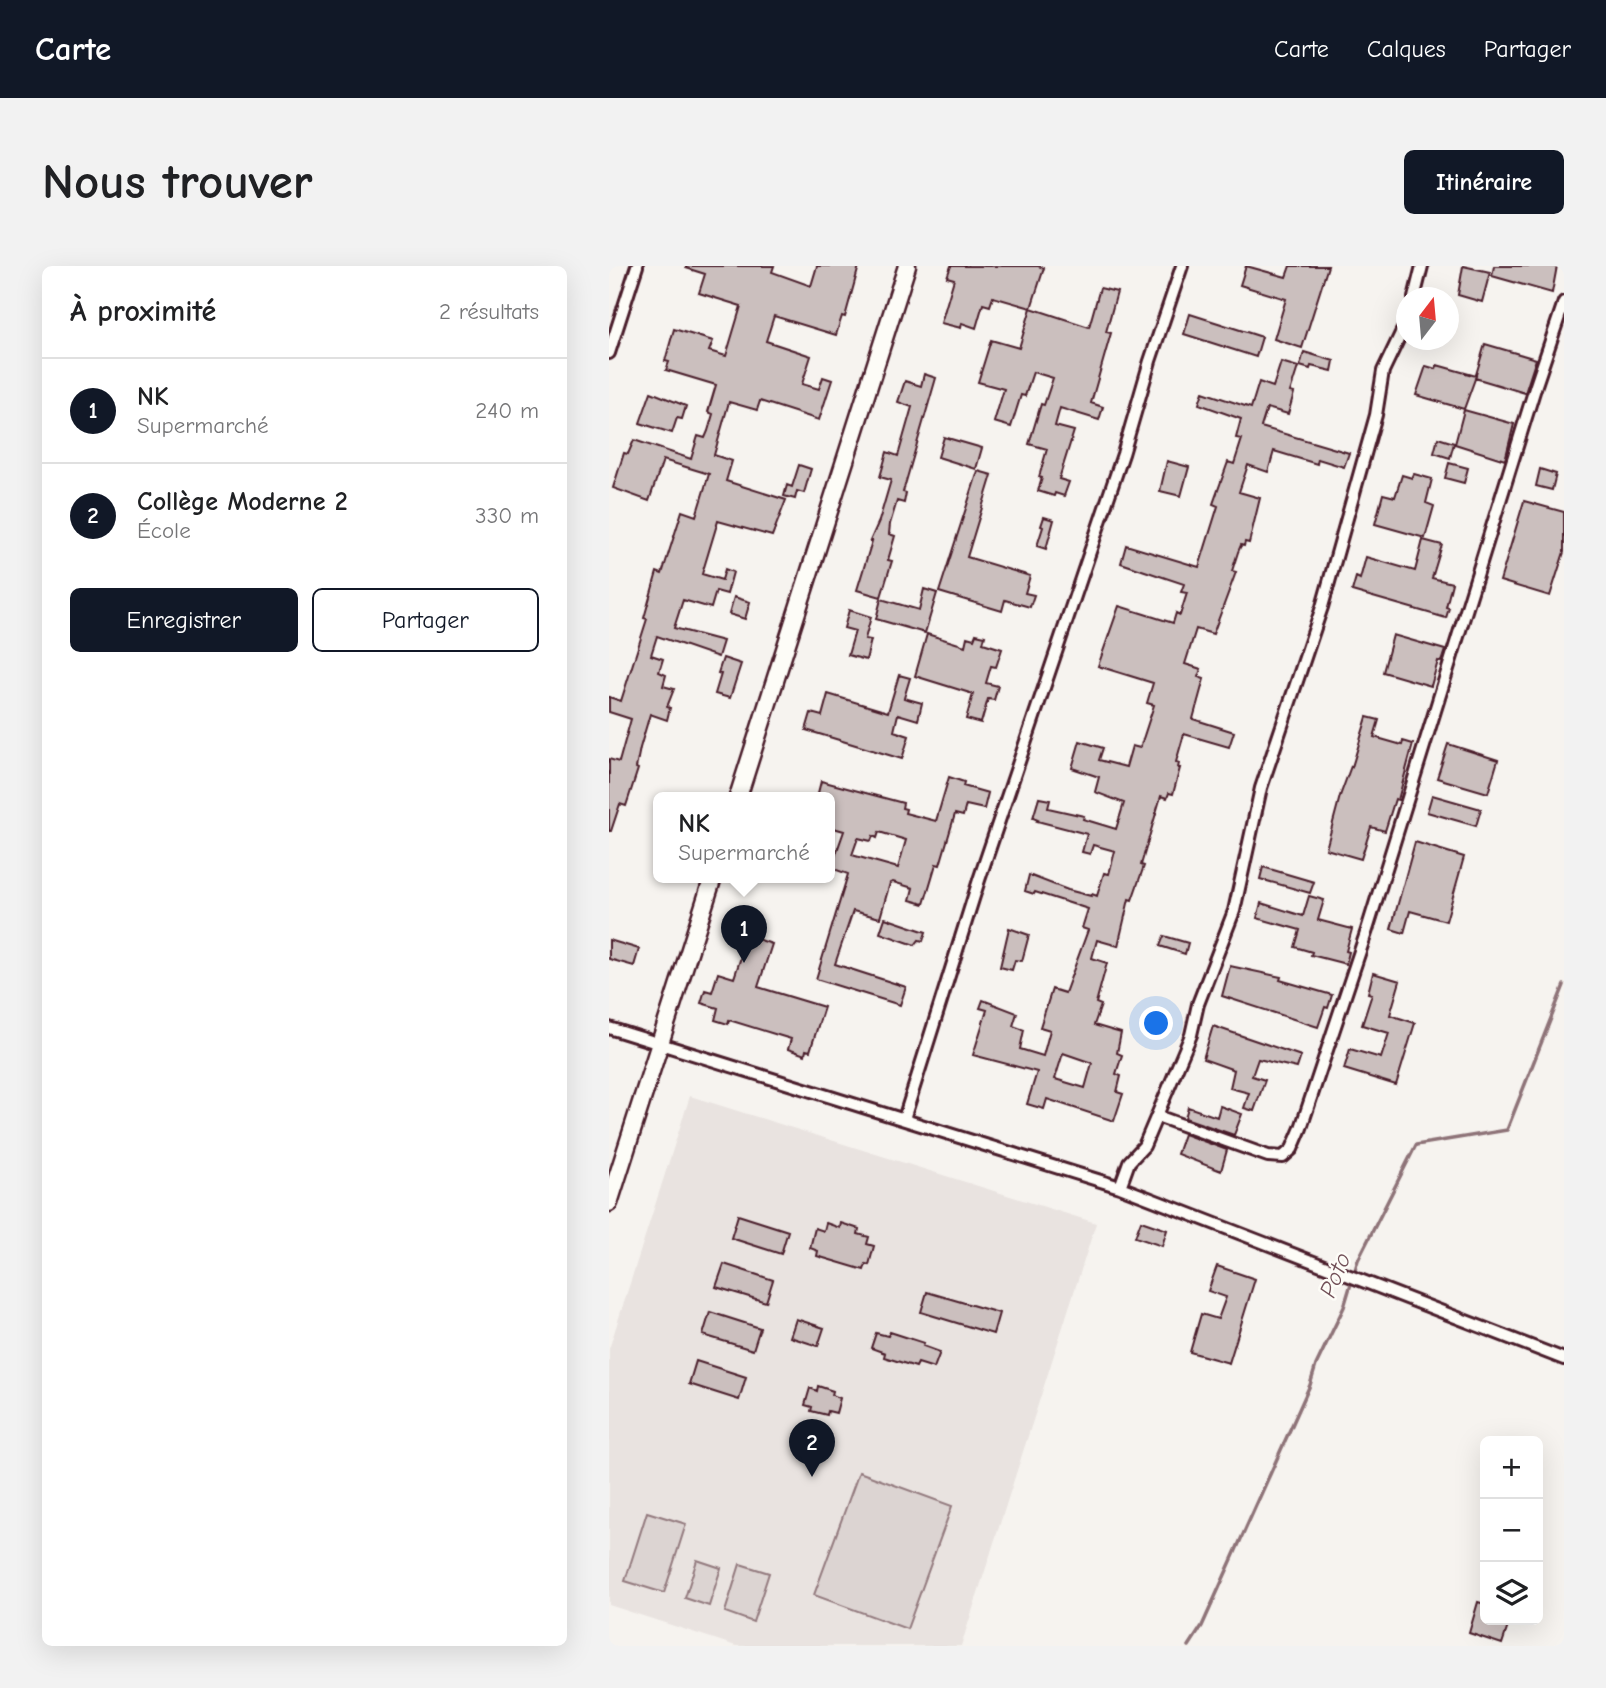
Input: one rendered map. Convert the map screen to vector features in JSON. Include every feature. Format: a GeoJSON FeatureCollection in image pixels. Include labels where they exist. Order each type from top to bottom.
{"type":"FeatureCollection","features":[{"type":"Feature","properties":{"kind":"street"},"geometry":{"type":"LineString","coordinates":[[609,353],[637,266]]}},
{"type":"Feature","properties":{"kind":"street"},"geometry":{"type":"LineString","coordinates":[[741,792],[907,266]]}},
{"type":"Feature","properties":{"kind":"street"},"geometry":{"type":"LineString","coordinates":[[904,1119],[978,880],[1101,519],[1182,266]]}},
{"type":"Feature","properties":{"kind":"street"},"geometry":{"type":"LineString","coordinates":[[1417,287],[1422,266]]}},
{"type":"Feature","properties":{"kind":"street"},"geometry":{"type":"LineString","coordinates":[[1157,1116],[1268,1156],[1283,1157],[1292,1149],[1367,930],[1564,302]]}},
{"type":"Feature","properties":{"kind":"street"},"geometry":{"type":"LineString","coordinates":[[1120,1187],[1129,1162],[1144,1146],[1191,1035],[1198,1004],[1234,911],[1261,788],[1322,607],[1376,415],[1383,371],[1396,344]]}},
{"type":"Feature","properties":{"kind":"street"},"geometry":{"type":"LineString","coordinates":[[609,1203],[711,883]]}},
{"type":"Feature","properties":{"kind":"street"},"geometry":{"type":"LineString","coordinates":[[609,1028],[1120,1187],[1564,1359]]}},
{"type":"Feature","properties":{"kind":"shaded area"},"geometry":{"type":"Polygon","coordinates":[[[690,1096],[1096,1223],[961,1646],[736,1646],[609,1605],[609,1349],[690,1096]]]}},
{"type":"Feature","properties":{"kind":"shaded area"},"geometry":{"type":"Polygon","coordinates":[[[859,1472],[952,1506],[907,1629],[814,1595],[859,1472]]]}},
{"type":"Feature","properties":{"kind":"shaded area"},"geometry":{"type":"Polygon","coordinates":[[[647,1512],[686,1524],[664,1593],[625,1581],[647,1512]]]}},
{"type":"Feature","properties":{"kind":"shaded area"},"geometry":{"type":"Polygon","coordinates":[[[697,1560],[721,1568],[709,1606],[685,1598],[697,1560]]]}},
{"type":"Feature","properties":{"kind":"shaded area"},"geometry":{"type":"Polygon","coordinates":[[[740,1564],[769,1573],[753,1622],[725,1612],[740,1564]]]}},
{"type":"Feature","properties":{"kind":"building"},"geometry":{"type":"Polygon","coordinates":[[[686,266],[774,266],[772,272],[811,286],[817,266],[859,266],[845,317],[842,316],[836,335],[774,316],[766,341],[811,356],[802,384],[819,389],[823,377],[832,380],[819,420],[760,401],[757,410],[729,402],[714,455],[732,461],[726,481],[786,500],[772,536],[718,521],[702,574],[722,580],[725,569],[733,572],[727,594],[716,591],[711,608],[683,600],[674,628],[723,641],[718,657],[657,636],[651,655],[663,659],[659,672],[666,675],[663,686],[674,689],[667,707],[670,708],[667,720],[650,714],[640,748],[638,769],[626,806],[620,804],[609,831],[609,759],[619,762],[631,719],[609,712],[609,697],[621,701],[647,619],[644,618],[657,572],[662,574],[682,511],[696,516],[709,474],[663,460],[649,501],[613,488],[624,453],[628,454],[634,440],[691,459],[698,436],[705,438],[708,431],[713,414],[708,412],[716,385],[666,370],[669,362],[665,361],[674,329],[713,341],[709,351],[726,356],[741,306],[699,293],[705,274],[686,266]]]}},
{"type":"Feature","properties":{"kind":"building"},"geometry":{"type":"Polygon","coordinates":[[[951,266],[1044,268],[1031,308],[993,297],[990,306],[983,304],[976,328],[962,323],[961,328],[941,323],[954,279],[947,277],[951,266]]]}},
{"type":"Feature","properties":{"kind":"building"},"geometry":{"type":"Polygon","coordinates":[[[1246,266],[1286,277],[1290,266],[1328,266],[1302,348],[1274,339],[1286,299],[1240,285],[1246,266]]]}},
{"type":"Feature","properties":{"kind":"building"},"geometry":{"type":"Polygon","coordinates":[[[1463,266],[1490,272],[1482,302],[1459,295],[1463,266]]]}},
{"type":"Feature","properties":{"kind":"building"},"geometry":{"type":"Polygon","coordinates":[[[1494,266],[1557,266],[1552,293],[1492,276],[1494,266]]]}},
{"type":"Feature","properties":{"kind":"building"},"geometry":{"type":"Polygon","coordinates":[[[1100,288],[1117,292],[1106,332],[1111,333],[1091,403],[1103,407],[1099,420],[1060,408],[1055,426],[1074,431],[1059,479],[1069,482],[1064,496],[1055,493],[1054,496],[1038,491],[1047,449],[1029,444],[1041,404],[1044,405],[1053,378],[1033,372],[1025,396],[1021,395],[1011,427],[994,422],[1004,389],[978,382],[991,340],[1019,348],[1031,308],[1089,327],[1100,288]]]}},
{"type":"Feature","properties":{"kind":"building"},"geometry":{"type":"Polygon","coordinates":[[[1190,314],[1262,337],[1256,357],[1184,334],[1190,314]]]}},
{"type":"Feature","properties":{"kind":"building"},"geometry":{"type":"Polygon","coordinates":[[[1485,344],[1536,359],[1525,393],[1475,378],[1485,344]]]}},
{"type":"Feature","properties":{"kind":"building"},"geometry":{"type":"Polygon","coordinates":[[[1304,352],[1334,361],[1332,371],[1300,366],[1304,352]]]}},
{"type":"Feature","properties":{"kind":"building"},"geometry":{"type":"Polygon","coordinates":[[[1281,362],[1298,367],[1290,392],[1294,393],[1288,414],[1267,408],[1261,427],[1349,453],[1344,467],[1318,459],[1317,464],[1274,451],[1268,472],[1248,465],[1239,492],[1260,498],[1249,543],[1241,545],[1238,552],[1232,571],[1236,572],[1213,634],[1196,629],[1185,664],[1201,669],[1198,677],[1204,679],[1193,719],[1234,732],[1229,747],[1184,734],[1176,762],[1180,768],[1173,794],[1169,793],[1167,798],[1161,796],[1141,865],[1144,866],[1132,900],[1129,899],[1118,946],[1097,940],[1092,958],[1107,963],[1096,1003],[1101,1005],[1094,1025],[1121,1033],[1117,1053],[1122,1055],[1116,1074],[1121,1076],[1117,1092],[1123,1094],[1114,1121],[1047,1099],[1044,1109],[1027,1104],[1037,1072],[973,1055],[987,1010],[980,1008],[983,1000],[1017,1013],[1013,1026],[1024,1030],[1020,1049],[1043,1056],[1050,1030],[1040,1027],[1052,989],[1065,993],[1088,930],[1082,928],[1088,909],[1025,891],[1029,875],[1068,890],[1097,896],[1104,873],[1109,874],[1115,851],[1093,845],[1090,854],[1082,852],[1087,834],[1037,821],[1033,818],[1039,798],[1050,800],[1048,808],[1084,816],[1083,819],[1116,829],[1124,803],[1095,792],[1099,777],[1072,768],[1080,741],[1103,748],[1099,760],[1126,767],[1132,746],[1140,748],[1154,705],[1147,703],[1153,683],[1098,666],[1119,606],[1173,623],[1176,613],[1180,615],[1187,593],[1181,592],[1184,584],[1121,563],[1126,545],[1199,567],[1218,506],[1213,504],[1228,462],[1234,464],[1242,439],[1236,438],[1241,419],[1199,404],[1203,392],[1251,408],[1259,382],[1273,387],[1281,362]],[[1063,1053],[1055,1079],[1085,1088],[1092,1063],[1063,1053]]]}},
{"type":"Feature","properties":{"kind":"building"},"geometry":{"type":"Polygon","coordinates":[[[1437,365],[1476,376],[1464,409],[1416,395],[1426,366],[1436,369],[1437,365]]]}},
{"type":"Feature","properties":{"kind":"building"},"geometry":{"type":"Polygon","coordinates":[[[924,374],[936,378],[903,492],[906,493],[904,503],[897,501],[890,524],[889,534],[895,536],[888,560],[892,561],[881,597],[857,590],[891,480],[880,477],[887,452],[898,456],[912,407],[898,402],[905,381],[921,386],[924,374]]]}},
{"type":"Feature","properties":{"kind":"building"},"geometry":{"type":"Polygon","coordinates":[[[651,392],[686,406],[682,419],[677,418],[672,433],[640,423],[651,392]]]}},
{"type":"Feature","properties":{"kind":"building"},"geometry":{"type":"Polygon","coordinates":[[[1464,410],[1514,424],[1505,460],[1455,444],[1464,410]]]}},
{"type":"Feature","properties":{"kind":"building"},"geometry":{"type":"Polygon","coordinates":[[[944,437],[982,448],[976,469],[938,457],[944,437]]]}},
{"type":"Feature","properties":{"kind":"building"},"geometry":{"type":"Polygon","coordinates":[[[1438,438],[1454,443],[1450,458],[1434,453],[1438,438]]]}},
{"type":"Feature","properties":{"kind":"building"},"geometry":{"type":"Polygon","coordinates":[[[1167,461],[1189,467],[1181,496],[1160,491],[1167,461]]]}},
{"type":"Feature","properties":{"kind":"building"},"geometry":{"type":"Polygon","coordinates":[[[1449,463],[1468,468],[1464,483],[1445,478],[1449,463]]]}},
{"type":"Feature","properties":{"kind":"building"},"geometry":{"type":"Polygon","coordinates":[[[799,465],[811,469],[804,493],[797,491],[795,499],[784,496],[787,485],[792,487],[799,465]]]}},
{"type":"Feature","properties":{"kind":"building"},"geometry":{"type":"Polygon","coordinates":[[[1540,469],[1556,474],[1552,490],[1536,486],[1540,469]]]}},
{"type":"Feature","properties":{"kind":"building"},"geometry":{"type":"Polygon","coordinates":[[[978,471],[992,475],[967,557],[1030,576],[1025,593],[1034,595],[1030,607],[1005,600],[1002,611],[939,592],[978,471]]]}},
{"type":"Feature","properties":{"kind":"building"},"geometry":{"type":"Polygon","coordinates":[[[1414,474],[1432,479],[1426,503],[1434,506],[1425,538],[1375,524],[1383,494],[1395,497],[1402,475],[1412,478],[1414,474]]]}},
{"type":"Feature","properties":{"kind":"building"},"geometry":{"type":"Polygon","coordinates":[[[1524,501],[1564,512],[1564,552],[1550,596],[1500,581],[1524,501]]]}},
{"type":"Feature","properties":{"kind":"building"},"geometry":{"type":"Polygon","coordinates":[[[1044,517],[1054,520],[1046,549],[1037,546],[1044,517]]]}},
{"type":"Feature","properties":{"kind":"building"},"geometry":{"type":"Polygon","coordinates":[[[1423,540],[1442,545],[1432,578],[1452,583],[1446,618],[1352,591],[1356,577],[1360,579],[1366,557],[1415,571],[1423,540]]]}},
{"type":"Feature","properties":{"kind":"building"},"geometry":{"type":"Polygon","coordinates":[[[924,589],[937,593],[925,633],[876,619],[881,599],[919,610],[924,589]]]}},
{"type":"Feature","properties":{"kind":"building"},"geometry":{"type":"Polygon","coordinates":[[[734,597],[750,602],[745,619],[729,614],[734,597]]]}},
{"type":"Feature","properties":{"kind":"building"},"geometry":{"type":"Polygon","coordinates":[[[849,610],[871,617],[865,639],[871,640],[866,660],[848,655],[855,631],[844,628],[849,610]]]}},
{"type":"Feature","properties":{"kind":"building"},"geometry":{"type":"Polygon","coordinates":[[[927,634],[965,646],[967,637],[974,639],[976,634],[985,636],[983,643],[1002,649],[996,667],[991,666],[986,683],[998,686],[994,700],[988,699],[981,723],[966,719],[973,694],[915,676],[927,634]]]}},
{"type":"Feature","properties":{"kind":"building"},"geometry":{"type":"Polygon","coordinates":[[[1393,635],[1445,650],[1441,662],[1438,661],[1431,686],[1383,672],[1393,635]]]}},
{"type":"Feature","properties":{"kind":"building"},"geometry":{"type":"Polygon","coordinates":[[[723,658],[741,664],[730,698],[715,694],[723,658]]]}},
{"type":"Feature","properties":{"kind":"building"},"geometry":{"type":"Polygon","coordinates":[[[899,675],[910,678],[904,698],[922,703],[918,720],[898,714],[894,731],[909,736],[902,759],[806,730],[811,713],[822,716],[828,694],[888,712],[899,675]]]}},
{"type":"Feature","properties":{"kind":"building"},"geometry":{"type":"Polygon","coordinates":[[[1367,717],[1379,720],[1374,737],[1402,745],[1403,741],[1413,744],[1398,800],[1395,799],[1385,831],[1371,827],[1361,859],[1326,849],[1340,796],[1367,717]]]}},
{"type":"Feature","properties":{"kind":"building"},"geometry":{"type":"Polygon","coordinates":[[[1448,744],[1498,760],[1488,793],[1437,778],[1448,744]]]}},
{"type":"Feature","properties":{"kind":"building"},"geometry":{"type":"Polygon","coordinates":[[[949,777],[964,782],[963,786],[988,793],[984,809],[966,805],[963,816],[955,814],[940,865],[936,864],[924,904],[910,900],[913,888],[893,882],[890,883],[880,918],[853,911],[835,964],[906,987],[900,1005],[816,979],[848,874],[835,869],[835,857],[844,831],[835,828],[835,792],[818,792],[821,781],[903,803],[905,813],[936,821],[949,777]],[[879,832],[877,838],[873,836],[871,841],[858,838],[852,855],[898,868],[906,840],[879,832]]]}},
{"type":"Feature","properties":{"kind":"building"},"geometry":{"type":"Polygon","coordinates":[[[1432,795],[1481,809],[1476,826],[1427,812],[1432,795]]]}},
{"type":"Feature","properties":{"kind":"building"},"geometry":{"type":"Polygon","coordinates":[[[1415,842],[1464,857],[1446,921],[1410,911],[1404,933],[1391,929],[1415,842]]]}},
{"type":"Feature","properties":{"kind":"building"},"geometry":{"type":"Polygon","coordinates":[[[1263,867],[1314,882],[1310,893],[1260,879],[1263,867]]]}},
{"type":"Feature","properties":{"kind":"building"},"geometry":{"type":"Polygon","coordinates":[[[1309,896],[1324,900],[1318,920],[1352,929],[1346,951],[1349,952],[1346,964],[1311,955],[1312,952],[1295,947],[1300,930],[1257,918],[1261,903],[1303,916],[1309,896]]]}},
{"type":"Feature","properties":{"kind":"building"},"geometry":{"type":"Polygon","coordinates":[[[885,918],[926,932],[923,941],[919,940],[915,945],[880,933],[885,918]]]}},
{"type":"Feature","properties":{"kind":"building"},"geometry":{"type":"Polygon","coordinates":[[[1009,928],[1029,935],[1022,961],[1015,960],[1012,970],[1000,967],[1009,928]]]}},
{"type":"Feature","properties":{"kind":"building"},"geometry":{"type":"Polygon","coordinates":[[[748,936],[772,944],[758,987],[824,1007],[810,1051],[806,1050],[805,1055],[788,1049],[791,1039],[729,1020],[728,1024],[715,1020],[718,1008],[701,1003],[705,990],[712,992],[718,973],[734,978],[748,936]]]}},
{"type":"Feature","properties":{"kind":"building"},"geometry":{"type":"Polygon","coordinates":[[[1164,936],[1188,943],[1185,954],[1160,946],[1164,936]]]}},
{"type":"Feature","properties":{"kind":"building"},"geometry":{"type":"Polygon","coordinates":[[[609,940],[639,949],[634,966],[609,959],[609,940]]]}},
{"type":"Feature","properties":{"kind":"building"},"geometry":{"type":"Polygon","coordinates":[[[1230,966],[1281,977],[1280,980],[1332,995],[1318,1027],[1222,996],[1230,966]]]}},
{"type":"Feature","properties":{"kind":"building"},"geometry":{"type":"Polygon","coordinates":[[[1373,973],[1400,981],[1390,1015],[1415,1023],[1396,1085],[1344,1069],[1350,1049],[1381,1058],[1389,1033],[1362,1025],[1372,994],[1368,993],[1373,973]]]}},
{"type":"Feature","properties":{"kind":"building"},"geometry":{"type":"Polygon","coordinates":[[[1213,1026],[1301,1056],[1297,1068],[1258,1059],[1252,1076],[1265,1080],[1254,1111],[1244,1108],[1249,1093],[1230,1088],[1234,1070],[1203,1059],[1213,1026]]]}},
{"type":"Feature","properties":{"kind":"building"},"geometry":{"type":"Polygon","coordinates":[[[1220,1106],[1242,1114],[1234,1135],[1185,1118],[1188,1107],[1217,1117],[1220,1106]]]}},
{"type":"Feature","properties":{"kind":"building"},"geometry":{"type":"Polygon","coordinates":[[[1184,1134],[1227,1150],[1221,1171],[1177,1154],[1184,1134]]]}},
{"type":"Feature","properties":{"kind":"building"},"geometry":{"type":"Polygon","coordinates":[[[738,1215],[788,1231],[781,1254],[731,1238],[738,1215]]]}},
{"type":"Feature","properties":{"kind":"building"},"geometry":{"type":"Polygon","coordinates":[[[1141,1221],[1167,1230],[1162,1246],[1135,1237],[1141,1221]]]}},
{"type":"Feature","properties":{"kind":"building"},"geometry":{"type":"Polygon","coordinates":[[[826,1223],[840,1228],[841,1223],[859,1229],[858,1234],[869,1237],[867,1244],[874,1246],[869,1265],[866,1264],[864,1270],[817,1256],[818,1251],[810,1248],[815,1228],[824,1231],[826,1223]]]}},
{"type":"Feature","properties":{"kind":"building"},"geometry":{"type":"Polygon","coordinates":[[[724,1264],[773,1280],[766,1302],[716,1287],[724,1264]]]}},
{"type":"Feature","properties":{"kind":"building"},"geometry":{"type":"Polygon","coordinates":[[[1217,1266],[1255,1279],[1229,1363],[1190,1352],[1201,1314],[1218,1319],[1226,1297],[1208,1291],[1217,1266]]]}},
{"type":"Feature","properties":{"kind":"building"},"geometry":{"type":"Polygon","coordinates":[[[927,1292],[999,1313],[993,1334],[921,1312],[927,1292]]]}},
{"type":"Feature","properties":{"kind":"building"},"geometry":{"type":"Polygon","coordinates":[[[710,1312],[760,1328],[753,1350],[703,1335],[710,1312]]]}},
{"type":"Feature","properties":{"kind":"building"},"geometry":{"type":"Polygon","coordinates":[[[796,1319],[824,1328],[818,1346],[790,1337],[796,1319]]]}},
{"type":"Feature","properties":{"kind":"building"},"geometry":{"type":"Polygon","coordinates":[[[890,1332],[924,1343],[923,1346],[940,1352],[934,1368],[918,1363],[916,1367],[884,1357],[885,1353],[871,1348],[876,1333],[888,1336],[890,1332]]]}},
{"type":"Feature","properties":{"kind":"building"},"geometry":{"type":"Polygon","coordinates":[[[696,1361],[746,1377],[739,1400],[689,1384],[696,1361]]]}},
{"type":"Feature","properties":{"kind":"building"},"geometry":{"type":"Polygon","coordinates":[[[818,1386],[833,1391],[832,1395],[840,1398],[836,1413],[828,1411],[827,1415],[811,1411],[812,1407],[805,1405],[810,1388],[817,1391],[818,1386]]]}},
{"type":"Feature","properties":{"kind":"building"},"geometry":{"type":"Polygon","coordinates":[[[1478,1602],[1480,1625],[1508,1625],[1502,1644],[1469,1633],[1478,1602]]]}},
{"type":"Feature","properties":{"kind":"waterway","name":"Poto"},"geometry":{"type":"LineString","coordinates":[[1189,1646],[1202,1626],[1310,1385],[1316,1365],[1344,1307],[1358,1260],[1416,1145],[1507,1130],[1564,985]]}},
{"type":"Feature","properties":{"kind":"place","name":"NK"},"geometry":{"type":"Point","coordinates":[744,963]}},
{"type":"Feature","properties":{"kind":"place","name":"Collège Moderne 2"},"geometry":{"type":"Point","coordinates":[812,1477]}}]}
